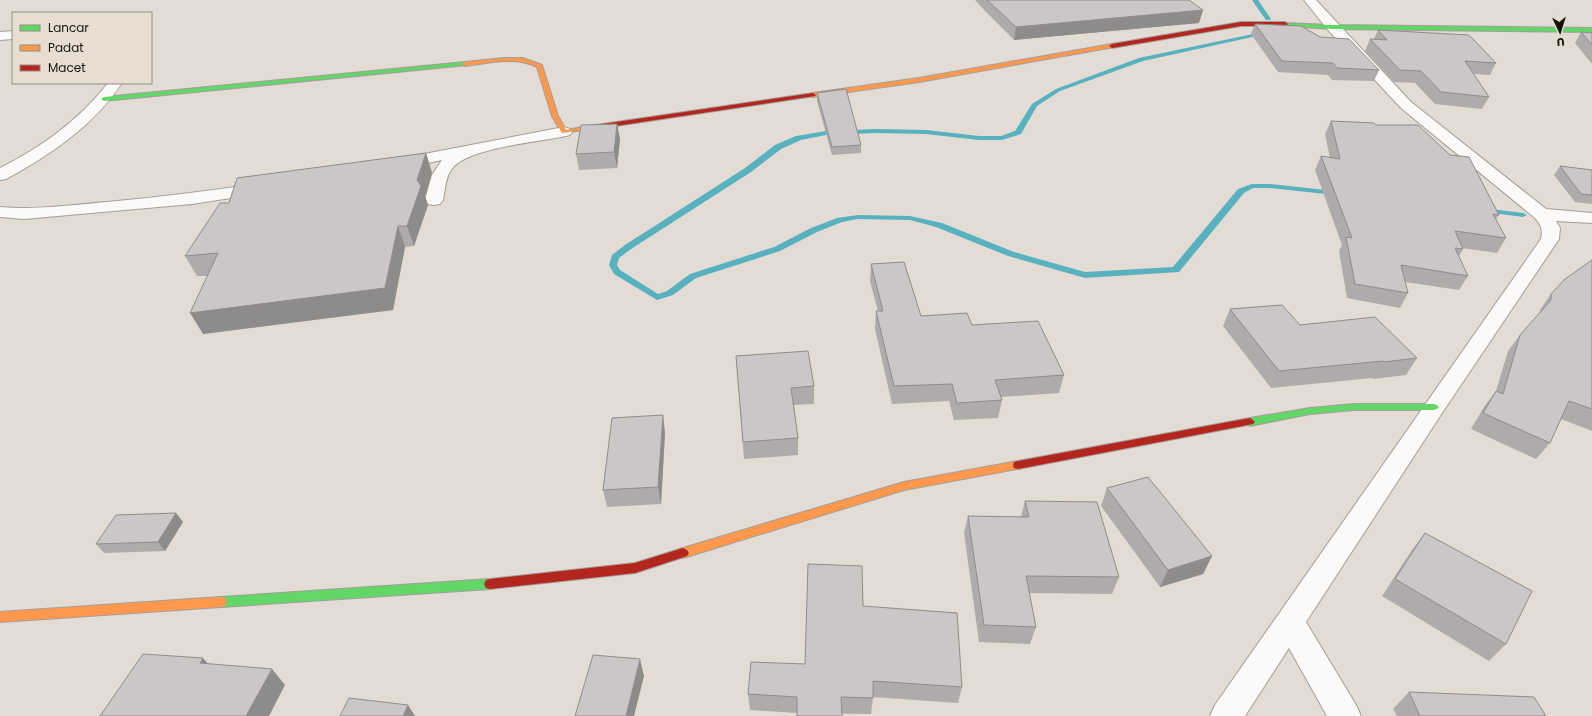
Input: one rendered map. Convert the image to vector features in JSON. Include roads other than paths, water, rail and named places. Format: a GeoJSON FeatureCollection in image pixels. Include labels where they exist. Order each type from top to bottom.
{"type":"FeatureCollection","features":[{"type":"Feature","properties":{"kind":"street"},"geometry":{"type":"LineString","coordinates":[[1226,716],[1434,407],[1550,239],[1552,232],[1550,224],[1541,214],[1406,105],[1310,0]]}},
{"type":"Feature","properties":{"kind":"street"},"geometry":{"type":"LineString","coordinates":[[384,167],[594,126],[919,80],[1241,24],[1268,23],[1333,26],[1592,30]]}},
{"type":"Feature","properties":{"kind":"street"},"geometry":{"type":"LineString","coordinates":[[0,36],[12,35]]}},
{"type":"Feature","properties":{"kind":"street"},"geometry":{"type":"LineString","coordinates":[[104,99],[520,59],[534,62],[540,66],[555,116],[564,132]]}},
{"type":"Feature","properties":{"kind":"street"},"geometry":{"type":"LineString","coordinates":[[0,175],[47,148],[86,117],[104,99],[114,84]]}},
{"type":"Feature","properties":{"kind":"street"},"geometry":{"type":"LineString","coordinates":[[434,200],[443,168],[447,163],[468,150]]}},
{"type":"Feature","properties":{"kind":"street"},"geometry":{"type":"LineString","coordinates":[[0,212],[24,214],[136,205],[192,199],[277,186]]}},
{"type":"Feature","properties":{"kind":"street"},"geometry":{"type":"LineString","coordinates":[[1541,214],[1592,218]]}},
{"type":"Feature","properties":{"kind":"street"},"geometry":{"type":"LineString","coordinates":[[0,617],[518,582],[635,568],[904,486],[1310,411],[1354,407],[1434,407]]}},
{"type":"Feature","properties":{"kind":"street"},"geometry":{"type":"LineString","coordinates":[[1290,622],[1345,716]]}},
{"type":"Feature","properties":{"kind":"waterway"},"geometry":{"type":"LineString","coordinates":[[1255,0],[1268,19]]}},
{"type":"Feature","properties":{"kind":"waterway"},"geometry":{"type":"LineString","coordinates":[[1264,31],[1255,35],[1141,59],[1058,90],[1034,105],[1018,132],[1002,138],[979,138],[926,132],[876,131],[826,133],[799,138],[778,147],[748,170],[628,247],[615,257],[613,265],[617,272],[657,297],[670,293],[693,276],[777,249],[814,230],[840,220],[858,217],[910,218],[939,225],[1011,254],[1085,275],[1176,270],[1241,191],[1252,186],[1269,186],[1335,193]]}},
{"type":"Feature","properties":{"kind":"waterway"},"geometry":{"type":"LineString","coordinates":[[1486,210],[1523,215]]}}]}
